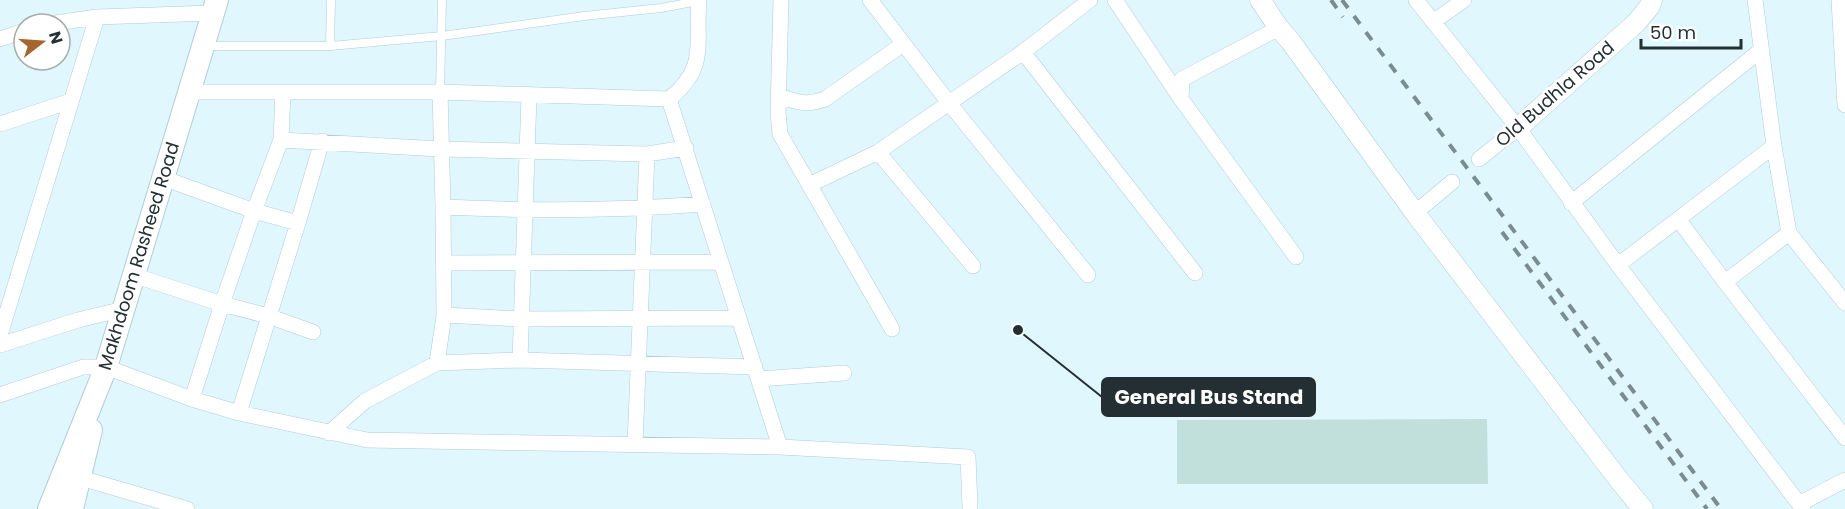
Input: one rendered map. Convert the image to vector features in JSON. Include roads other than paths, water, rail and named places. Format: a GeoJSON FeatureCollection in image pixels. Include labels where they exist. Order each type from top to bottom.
{"type":"FeatureCollection","features":[{"type":"Feature","properties":{"kind":"main road","name":"Makhdoom Rasheed Road"},"geometry":{"type":"LineString","coordinates":[[49,509],[106,368],[215,7]]}},
{"type":"Feature","properties":{"kind":"main road"},"geometry":{"type":"LineString","coordinates":[[72,509],[106,368]]}},
{"type":"Feature","properties":{"kind":"street"},"geometry":{"type":"LineString","coordinates":[[781,0],[778,113],[780,134],[892,329]]}},
{"type":"Feature","properties":{"kind":"street"},"geometry":{"type":"LineString","coordinates":[[870,0],[949,103],[1088,275]]}},
{"type":"Feature","properties":{"kind":"street"},"geometry":{"type":"LineString","coordinates":[[809,185],[878,152],[1023,52],[1090,0]]}},
{"type":"Feature","properties":{"kind":"street"},"geometry":{"type":"LineString","coordinates":[[1115,0],[1181,99],[1296,257]]}},
{"type":"Feature","properties":{"kind":"street"},"geometry":{"type":"LineString","coordinates":[[1260,0],[1415,213],[1643,509]]}},
{"type":"Feature","properties":{"kind":"street"},"geometry":{"type":"LineString","coordinates":[[1416,0],[1518,129],[1571,203],[1801,506],[1845,480]]}},
{"type":"Feature","properties":{"kind":"street"},"geometry":{"type":"LineString","coordinates":[[1433,22],[1464,0]]}},
{"type":"Feature","properties":{"kind":"street","name":"Old Budhla Road"},"geometry":{"type":"LineString","coordinates":[[1479,159],[1518,129],[1636,23],[1652,0]]}},
{"type":"Feature","properties":{"kind":"street"},"geometry":{"type":"LineString","coordinates":[[1755,0],[1774,146],[1789,233],[1845,303]]}},
{"type":"Feature","properties":{"kind":"street"},"geometry":{"type":"LineString","coordinates":[[1839,0],[1845,105]]}},
{"type":"Feature","properties":{"kind":"street"},"geometry":{"type":"LineString","coordinates":[[189,92],[440,92],[669,99],[690,79],[696,66],[699,53],[699,1]]}},
{"type":"Feature","properties":{"kind":"street"},"geometry":{"type":"LineString","coordinates":[[72,21],[215,7]]}},
{"type":"Feature","properties":{"kind":"street"},"geometry":{"type":"LineString","coordinates":[[0,335],[97,17]]}},
{"type":"Feature","properties":{"kind":"street"},"geometry":{"type":"LineString","coordinates":[[1181,99],[1182,79],[1279,28]]}},
{"type":"Feature","properties":{"kind":"street"},"geometry":{"type":"LineString","coordinates":[[779,96],[799,104],[816,103],[903,44]]}},
{"type":"Feature","properties":{"kind":"street"},"geometry":{"type":"LineString","coordinates":[[1571,203],[1761,50]]}},
{"type":"Feature","properties":{"kind":"street"},"geometry":{"type":"LineString","coordinates":[[1023,52],[1195,273]]}},
{"type":"Feature","properties":{"kind":"street"},"geometry":{"type":"LineString","coordinates":[[192,399],[222,304],[281,140],[283,92]]}},
{"type":"Feature","properties":{"kind":"street"},"geometry":{"type":"LineString","coordinates":[[437,363],[444,315],[440,92]]}},
{"type":"Feature","properties":{"kind":"street"},"geometry":{"type":"LineString","coordinates":[[520,360],[529,96]]}},
{"type":"Feature","properties":{"kind":"street"},"geometry":{"type":"LineString","coordinates":[[669,99],[780,447]]}},
{"type":"Feature","properties":{"kind":"street"},"geometry":{"type":"LineString","coordinates":[[0,124],[71,101]]}},
{"type":"Feature","properties":{"kind":"street"},"geometry":{"type":"LineString","coordinates":[[281,140],[440,148],[647,154],[686,148]]}},
{"type":"Feature","properties":{"kind":"street"},"geometry":{"type":"LineString","coordinates":[[239,413],[322,141]]}},
{"type":"Feature","properties":{"kind":"street"},"geometry":{"type":"LineString","coordinates":[[1618,265],[1774,146]]}},
{"type":"Feature","properties":{"kind":"street"},"geometry":{"type":"LineString","coordinates":[[878,152],[973,266]]}},
{"type":"Feature","properties":{"kind":"street"},"geometry":{"type":"LineString","coordinates":[[635,444],[647,154]]}},
{"type":"Feature","properties":{"kind":"street"},"geometry":{"type":"LineString","coordinates":[[163,178],[254,212],[298,223]]}},
{"type":"Feature","properties":{"kind":"street"},"geometry":{"type":"LineString","coordinates":[[1415,213],[1452,182]]}},
{"type":"Feature","properties":{"kind":"street"},"geometry":{"type":"LineString","coordinates":[[443,207],[525,210],[645,208],[703,204]]}},
{"type":"Feature","properties":{"kind":"street"},"geometry":{"type":"LineString","coordinates":[[1678,219],[1845,438]]}},
{"type":"Feature","properties":{"kind":"street"},"geometry":{"type":"LineString","coordinates":[[1725,282],[1789,233]]}},
{"type":"Feature","properties":{"kind":"street"},"geometry":{"type":"LineString","coordinates":[[442,263],[722,262]]}},
{"type":"Feature","properties":{"kind":"street"},"geometry":{"type":"LineString","coordinates":[[133,275],[313,332]]}},
{"type":"Feature","properties":{"kind":"street"},"geometry":{"type":"LineString","coordinates":[[0,345],[78,320],[124,309]]}},
{"type":"Feature","properties":{"kind":"street"},"geometry":{"type":"LineString","coordinates":[[444,315],[522,319],[740,318]]}},
{"type":"Feature","properties":{"kind":"street"},"geometry":{"type":"LineString","coordinates":[[329,433],[365,401],[437,363],[520,360],[638,362],[757,373],[844,373]]}},
{"type":"Feature","properties":{"kind":"street"},"geometry":{"type":"LineString","coordinates":[[0,395],[83,367],[106,368],[192,399],[239,413],[367,440],[780,447],[968,456],[970,508]]}},
{"type":"Feature","properties":{"kind":"street"},"geometry":{"type":"LineString","coordinates":[[81,478],[187,509]]}},
{"type":"Feature","properties":{"kind":"lane"},"geometry":{"type":"LineString","coordinates":[[330,46],[331,0]]}},
{"type":"Feature","properties":{"kind":"lane"},"geometry":{"type":"LineString","coordinates":[[440,92],[442,0]]}},
{"type":"Feature","properties":{"kind":"lane"},"geometry":{"type":"LineString","coordinates":[[202,46],[330,46],[442,36],[584,16],[661,8],[699,1]]}},
{"type":"Feature","properties":{"kind":"railway"},"geometry":{"type":"LineString","coordinates":[[1331,0],[1343,17]]}},
{"type":"Feature","properties":{"kind":"railway"},"geometry":{"type":"LineString","coordinates":[[1342,0],[1721,509]]}},
{"type":"Feature","properties":{"kind":"railway"},"geometry":{"type":"LineString","coordinates":[[1502,232],[1707,509]]}},
{"type":"Feature","properties":{"kind":"place","name":"General Bus Stand"},"geometry":{"type":"Point","coordinates":[1018,330]}}]}
